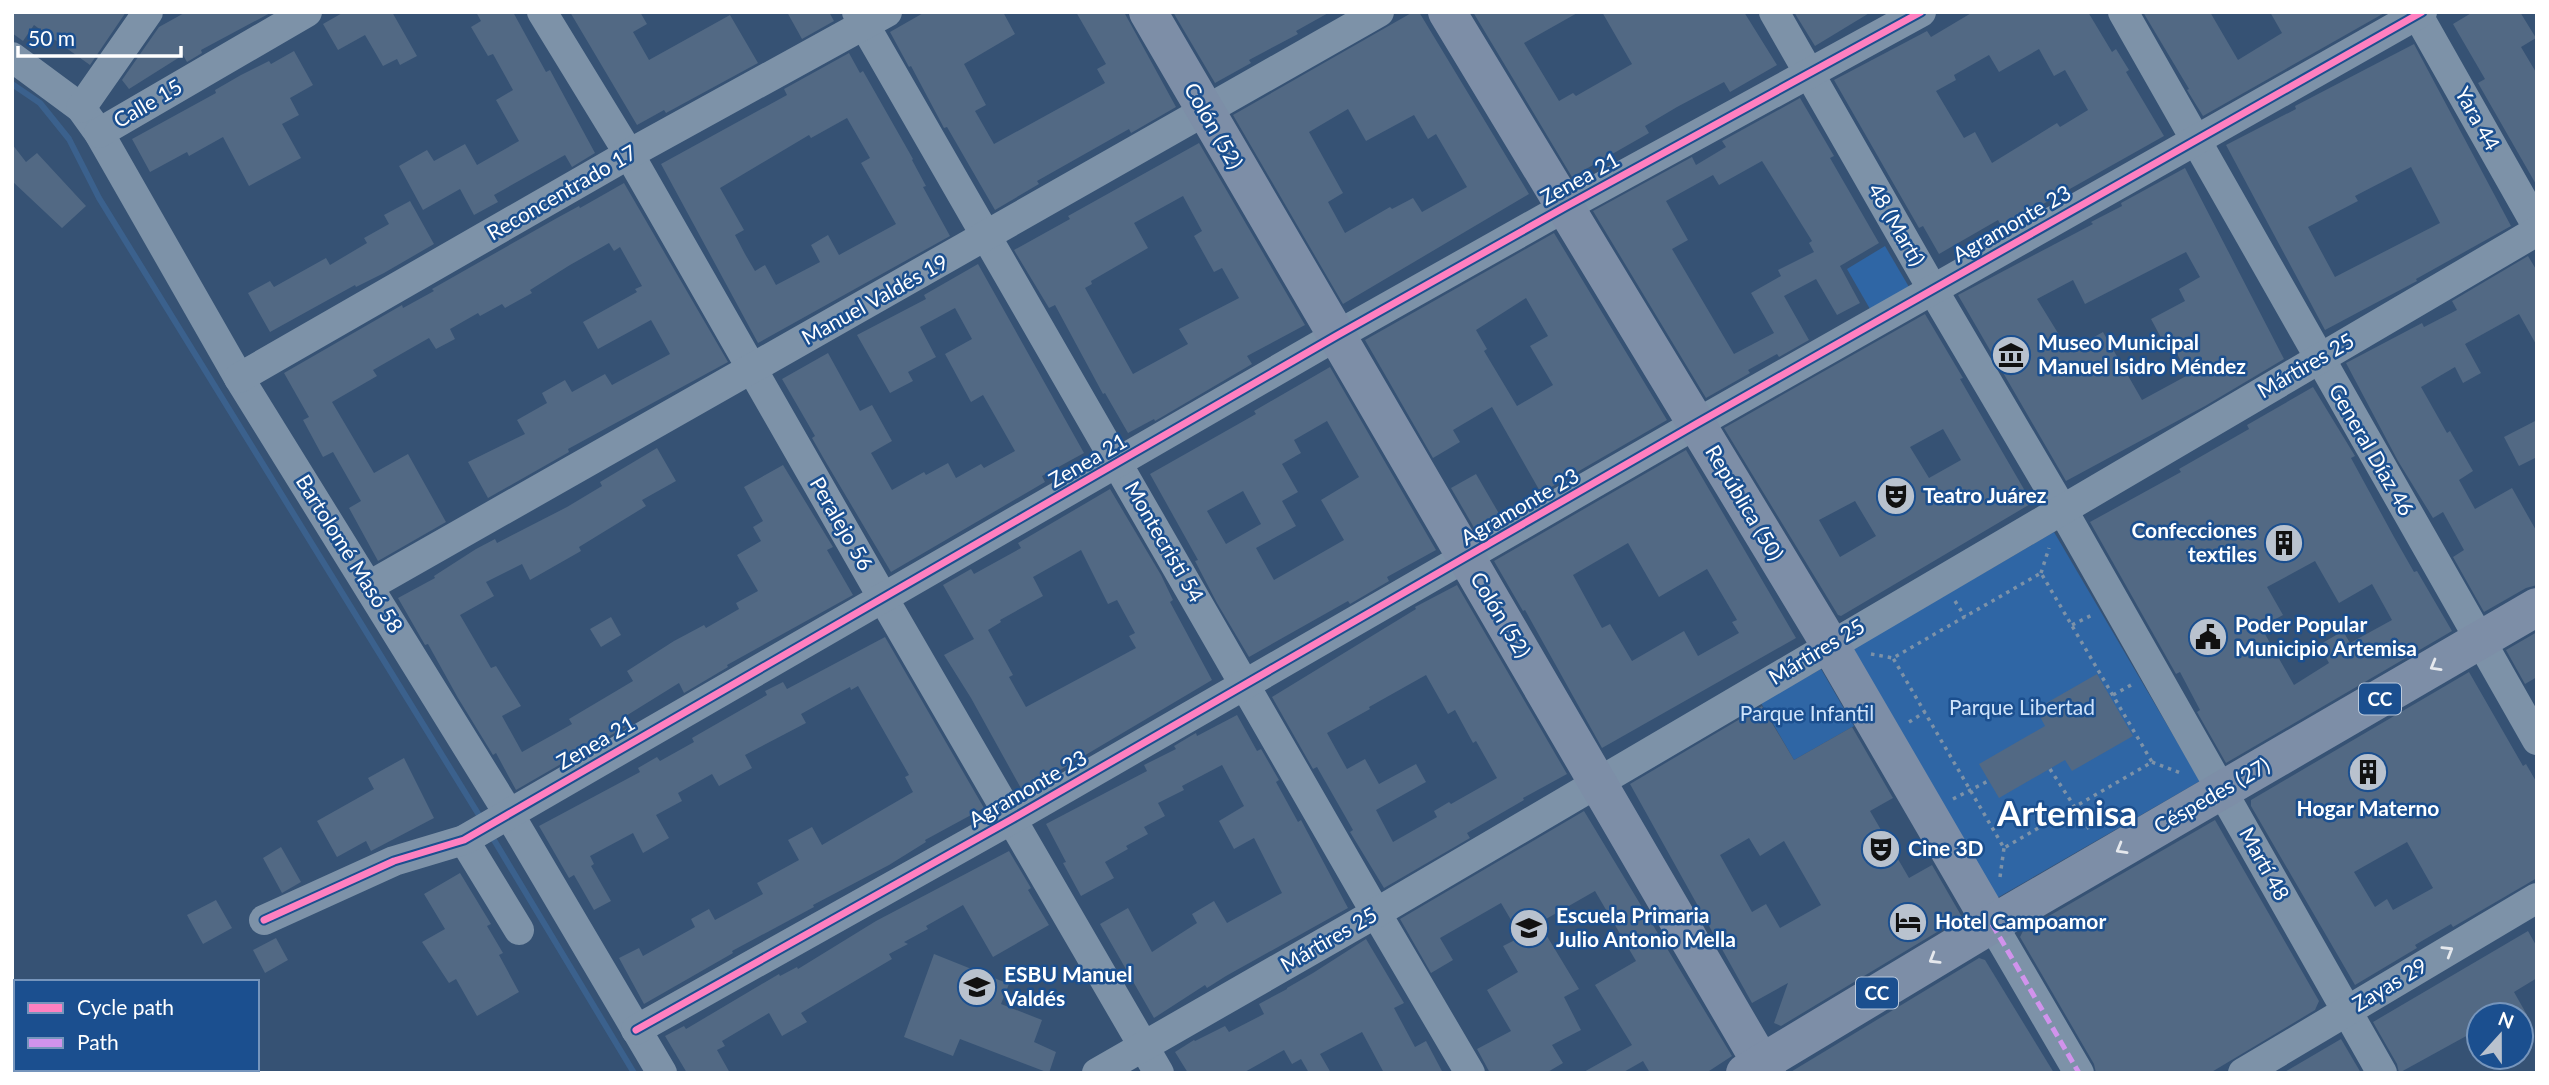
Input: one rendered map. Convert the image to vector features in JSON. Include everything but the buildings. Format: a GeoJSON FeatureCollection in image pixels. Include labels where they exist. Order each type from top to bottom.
{"type":"FeatureCollection","features":[{"type":"Feature","properties":{"kind":"main road","name":"Colón (52)"},"geometry":{"type":"LineString","coordinates":[[1148,12],[1599,782],[1758,1069]]}},
{"type":"Feature","properties":{"kind":"main road","name":"República (50)"},"geometry":{"type":"LineString","coordinates":[[1447,12],[1829,645],[1992,924]]}},
{"type":"Feature","properties":{"kind":"main road","name":"Céspedes (27)"},"geometry":{"type":"LineString","coordinates":[[1758,1069],[1992,924],[2537,607]]}},
{"type":"Feature","properties":{"kind":"street"},"geometry":{"type":"LineString","coordinates":[[81,108],[148,12]]}},
{"type":"Feature","properties":{"kind":"street","name":"Calle 15"},"geometry":{"type":"LineString","coordinates":[[99,133],[307,12]]}},
{"type":"Feature","properties":{"kind":"street","name":"Peralejo 56"},"geometry":{"type":"LineString","coordinates":[[542,12],[629,154],[1159,1073]]}},
{"type":"Feature","properties":{"kind":"street","name":"Manuel Valdés 19"},"geometry":{"type":"LineString","coordinates":[[369,586],[1379,12]]}},
{"type":"Feature","properties":{"kind":"street","name":"48 (Martí)"},"geometry":{"type":"LineString","coordinates":[[1774,12],[2062,509]]}},
{"type":"Feature","properties":{"kind":"street","name":"Zenea 21"},"geometry":{"type":"LineString","coordinates":[[264,920],[394,861],[464,840],[1336,336],[1921,12]]}},
{"type":"Feature","properties":{"kind":"street","name":"General Díaz 46"},"geometry":{"type":"LineString","coordinates":[[2123,12],[2537,740]]}},
{"type":"Feature","properties":{"kind":"street","name":"Agramonte 23"},"geometry":{"type":"LineString","coordinates":[[636,1030],[1012,818],[1696,424],[2419,13]]}},
{"type":"Feature","properties":{"kind":"street","name":"Yara 44"},"geometry":{"type":"LineString","coordinates":[[2419,13],[2537,229]]}},
{"type":"Feature","properties":{"kind":"street","name":"Reconcentrado 17"},"geometry":{"type":"LineString","coordinates":[[239,378],[869,16]]}},
{"type":"Feature","properties":{"kind":"street","name":"Montecristi 54"},"geometry":{"type":"LineString","coordinates":[[869,16],[986,237],[1470,1073]]}},
{"type":"Feature","properties":{"kind":"street","name":"Bartolomé Masó 58"},"geometry":{"type":"LineString","coordinates":[[12,57],[81,108],[99,133],[239,378],[369,586],[499,819],[662,1073]]}},
{"type":"Feature","properties":{"kind":"street","name":"Mártires 25"},"geometry":{"type":"LineString","coordinates":[[1097,1073],[1376,913],[2537,229]]}},
{"type":"Feature","properties":{"kind":"street","name":"Martí 48"},"geometry":{"type":"LineString","coordinates":[[2062,509],[2382,1073]]}},
{"type":"Feature","properties":{"kind":"street"},"geometry":{"type":"LineString","coordinates":[[464,840],[519,930]]}},
{"type":"Feature","properties":{"kind":"street","name":"Zayas 29"},"geometry":{"type":"LineString","coordinates":[[2243,1073],[2537,898]]}},
{"type":"Feature","properties":{"kind":"street"},"geometry":{"type":"LineString","coordinates":[[1992,924],[2079,1073]]}},
{"type":"Feature","properties":{"kind":"path"},"geometry":{"type":"LineString","coordinates":[[1999,885],[2004,848],[1893,658],[2041,573],[2051,542]]}},
{"type":"Feature","properties":{"kind":"path"},"geometry":{"type":"LineString","coordinates":[[2004,848],[2152,762],[2041,573]]}},
{"type":"Feature","properties":{"kind":"path"},"geometry":{"type":"LineString","coordinates":[[2113,695],[2141,680]]}},
{"type":"Feature","properties":{"kind":"path"},"geometry":{"type":"LineString","coordinates":[[2050,769],[2108,857]]}},
{"type":"Feature","properties":{"kind":"path"},"geometry":{"type":"LineString","coordinates":[[1928,813],[1988,780]]}},
{"type":"Feature","properties":{"kind":"green space"},"geometry":{"type":"Polygon","coordinates":[[[1885,246],[1909,287],[1870,309],[1847,269],[1885,246]]]}},
{"type":"Feature","properties":{"kind":"green space","name":"Parque Libertad"},"geometry":{"type":"Polygon","coordinates":[[[2054,532],[2200,781],[1997,898],[1851,650],[2054,532]]]}},
{"type":"Feature","properties":{"kind":"green space","name":"Parque Infantil"},"geometry":{"type":"Polygon","coordinates":[[[1821,669],[1854,726],[1794,760],[1761,703],[1821,669]]]}},
{"type":"Feature","properties":{"kind":"waterway"},"geometry":{"type":"LineString","coordinates":[[12,84],[40,103],[69,139],[99,198],[482,820]]}},
{"type":"Feature","properties":{"kind":"waterway"},"geometry":{"type":"LineString","coordinates":[[491,835],[634,1073]]}},
{"type":"Feature","properties":{"kind":"marked path"},"geometry":{"type":"LineString","coordinates":[[1992,924],[2079,1073]]}},
{"type":"Feature","properties":{"kind":"cycle path"},"geometry":{"type":"LineString","coordinates":[[264,920],[394,861],[464,840],[1336,336],[1921,12]]}},
{"type":"Feature","properties":{"kind":"cycle path"},"geometry":{"type":"LineString","coordinates":[[636,1030],[1012,819],[1696,424],[2422,12]]}},
{"type":"Feature","properties":{"kind":"place","name":"Museo Municipal Manuel Isidro Méndez"},"geometry":{"type":"Point","coordinates":[2011,355]}},
{"type":"Feature","properties":{"kind":"place","name":"Teatro Juárez"},"geometry":{"type":"Point","coordinates":[1896,496]}},
{"type":"Feature","properties":{"kind":"place","name":"Confecciones textiles"},"geometry":{"type":"Point","coordinates":[2284,543]}},
{"type":"Feature","properties":{"kind":"place","name":"Poder Popular Municipio Artemisa"},"geometry":{"type":"Point","coordinates":[2208,637]}},
{"type":"Feature","properties":{"kind":"place","name":"Hogar Materno"},"geometry":{"type":"Point","coordinates":[2368,772]}},
{"type":"Feature","properties":{"kind":"place","name":"Cine 3D"},"geometry":{"type":"Point","coordinates":[1881,849]}},
{"type":"Feature","properties":{"kind":"place","name":"Hotel Campoamor"},"geometry":{"type":"Point","coordinates":[1908,922]}},
{"type":"Feature","properties":{"kind":"place","name":"Escuela Primaria Julio Antonio Mella"},"geometry":{"type":"Point","coordinates":[1529,928]}},
{"type":"Feature","properties":{"kind":"place","name":"ESBU Manuel Valdés"},"geometry":{"type":"Point","coordinates":[977,987]}},
{"type":"Feature","properties":{"kind":"district","name":"Artemisa"},"geometry":{"type":"Point","coordinates":[2067,814]}}]}
